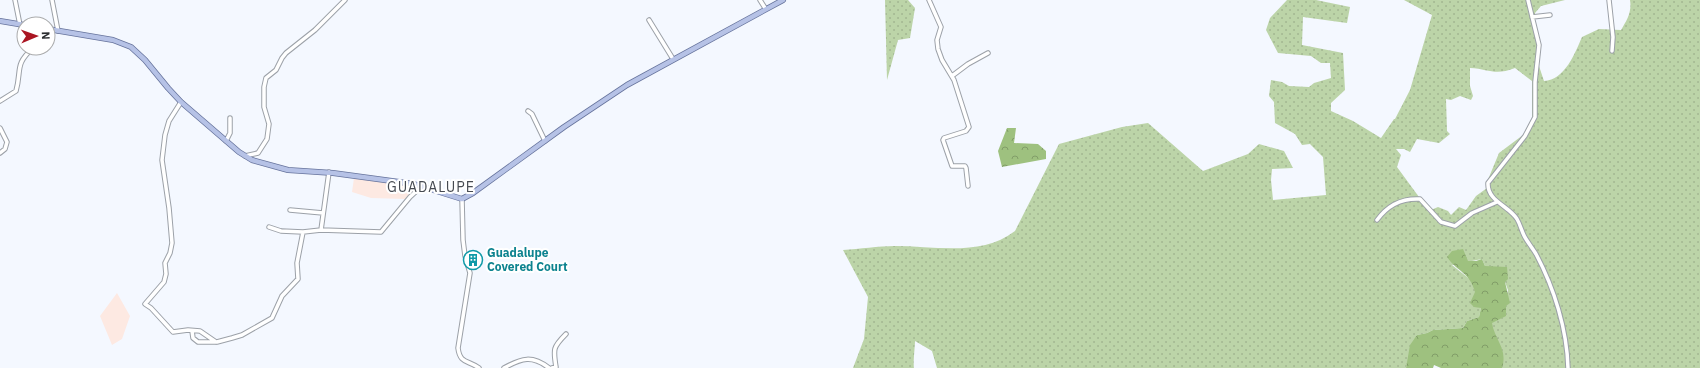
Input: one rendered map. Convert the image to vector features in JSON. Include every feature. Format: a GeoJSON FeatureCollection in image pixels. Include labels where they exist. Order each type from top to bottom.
{"type":"FeatureCollection","features":[{"type":"Feature","properties":{"kind":"main road"},"geometry":{"type":"LineString","coordinates":[[58,30],[107,39],[124,44],[145,60],[181,102],[245,156],[258,163],[300,172],[329,172],[422,186],[462,199],[473,193],[612,95],[673,59],[765,8],[783,0]]}},
{"type":"Feature","properties":{"kind":"main road"},"geometry":{"type":"LineString","coordinates":[[0,22],[16,24]]}},
{"type":"Feature","properties":{"kind":"street"},"geometry":{"type":"LineString","coordinates":[[15,0],[19,16]]}},
{"type":"Feature","properties":{"kind":"street"},"geometry":{"type":"LineString","coordinates":[[52,0],[58,30]]}},
{"type":"Feature","properties":{"kind":"street"},"geometry":{"type":"LineString","coordinates":[[245,156],[258,153],[266,143],[269,119],[264,107],[264,87],[266,78],[276,70],[282,58],[323,23],[345,0]]}},
{"type":"Feature","properties":{"kind":"street"},"geometry":{"type":"LineString","coordinates":[[760,0],[765,8]]}},
{"type":"Feature","properties":{"kind":"street"},"geometry":{"type":"LineString","coordinates":[[929,0],[941,27],[937,40],[938,49],[942,60],[952,76],[969,127],[966,131],[944,138],[943,144],[952,166],[965,166],[968,186]]}},
{"type":"Feature","properties":{"kind":"street"},"geometry":{"type":"LineString","coordinates":[[1528,0],[1539,45],[1535,82],[1535,117],[1525,136],[1488,183],[1488,188],[1497,202],[1516,218],[1525,238],[1535,252],[1546,275],[1559,312],[1568,355],[1568,368]]}},
{"type":"Feature","properties":{"kind":"street"},"geometry":{"type":"LineString","coordinates":[[1609,0],[1613,37],[1612,51]]}},
{"type":"Feature","properties":{"kind":"street"},"geometry":{"type":"LineString","coordinates":[[1532,17],[1550,15]]}},
{"type":"Feature","properties":{"kind":"street"},"geometry":{"type":"LineString","coordinates":[[649,20],[673,59]]}},
{"type":"Feature","properties":{"kind":"street"},"geometry":{"type":"LineString","coordinates":[[952,76],[968,64],[988,53]]}},
{"type":"Feature","properties":{"kind":"street"},"geometry":{"type":"LineString","coordinates":[[0,101],[16,91],[20,63],[24,56]]}},
{"type":"Feature","properties":{"kind":"street"},"geometry":{"type":"LineString","coordinates":[[181,102],[169,121],[165,135],[162,160],[169,208],[172,243],[170,253],[165,263],[166,274],[164,282],[145,304],[151,308],[173,332],[188,330],[200,332],[217,342]]}},
{"type":"Feature","properties":{"kind":"street"},"geometry":{"type":"LineString","coordinates":[[528,111],[532,114],[545,141]]}},
{"type":"Feature","properties":{"kind":"street"},"geometry":{"type":"LineString","coordinates":[[226,140],[230,129],[230,118]]}},
{"type":"Feature","properties":{"kind":"street"},"geometry":{"type":"LineString","coordinates":[[0,128],[7,142],[5,149],[0,153]]}},
{"type":"Feature","properties":{"kind":"street"},"geometry":{"type":"LineString","coordinates":[[321,230],[329,172]]}},
{"type":"Feature","properties":{"kind":"street"},"geometry":{"type":"LineString","coordinates":[[269,227],[281,231],[303,232],[321,230],[381,232],[410,197],[422,186]]}},
{"type":"Feature","properties":{"kind":"street"},"geometry":{"type":"LineString","coordinates":[[1377,220],[1388,207],[1411,198],[1420,199],[1440,222],[1455,226],[1472,213],[1497,202]]}},
{"type":"Feature","properties":{"kind":"street"},"geometry":{"type":"LineString","coordinates":[[462,199],[465,256],[470,273],[458,348],[459,355],[463,361],[479,368]]}},
{"type":"Feature","properties":{"kind":"street"},"geometry":{"type":"LineString","coordinates":[[290,210],[323,213]]}},
{"type":"Feature","properties":{"kind":"street"},"geometry":{"type":"LineString","coordinates":[[192,331],[193,338],[198,342],[217,342],[242,335],[272,318],[282,296],[298,280],[296,263],[303,232]]}},
{"type":"Feature","properties":{"kind":"street"},"geometry":{"type":"LineString","coordinates":[[552,368],[556,366],[553,352],[554,347],[566,334]]}},
{"type":"Feature","properties":{"kind":"street"},"geometry":{"type":"LineString","coordinates":[[504,368],[515,362],[530,359],[539,361],[548,368]]}},
{"type":"Feature","properties":{"kind":"shaded area"},"geometry":{"type":"Polygon","coordinates":[[[354,178],[417,187],[405,199],[371,198],[352,192],[354,178]]]}},
{"type":"Feature","properties":{"kind":"shaded area"},"geometry":{"type":"Polygon","coordinates":[[[117,293],[130,316],[122,339],[112,345],[100,316],[117,293]]]}},
{"type":"Feature","properties":{"kind":"green space"},"geometry":{"type":"Polygon","coordinates":[[[885,0],[908,0],[915,8],[910,38],[898,40],[887,80],[885,0]]]}},
{"type":"Feature","properties":{"kind":"green space"},"geometry":{"type":"Polygon","coordinates":[[[1287,0],[1316,0],[1350,7],[1347,23],[1303,17],[1302,45],[1343,53],[1345,90],[1331,103],[1331,111],[1353,121],[1381,138],[1395,119],[1410,90],[1432,15],[1404,0],[1565,0],[1541,6],[1535,13],[1535,20],[1541,45],[1538,63],[1544,81],[1558,76],[1563,71],[1572,58],[1582,37],[1599,29],[1621,30],[1630,12],[1630,0],[1700,0],[1700,368],[1489,368],[1490,322],[1506,306],[1508,290],[1505,282],[1485,266],[1482,259],[1452,265],[1472,281],[1481,308],[1479,317],[1467,321],[1463,328],[1433,330],[1417,335],[1406,368],[937,368],[932,351],[915,341],[914,368],[853,368],[864,339],[868,297],[843,250],[882,246],[942,248],[973,247],[1002,239],[1015,231],[1059,144],[1122,127],[1148,123],[1203,171],[1248,154],[1259,144],[1284,151],[1293,168],[1272,169],[1271,180],[1273,200],[1326,195],[1323,157],[1310,144],[1302,145],[1295,134],[1275,123],[1274,102],[1269,96],[1271,80],[1282,82],[1289,86],[1309,87],[1314,83],[1331,78],[1330,63],[1321,63],[1311,56],[1278,53],[1266,30],[1270,18],[1287,0]],[[1470,68],[1470,86],[1473,96],[1471,100],[1460,96],[1451,100],[1446,99],[1447,131],[1450,134],[1439,143],[1417,139],[1410,152],[1404,149],[1396,149],[1401,155],[1397,167],[1419,197],[1431,210],[1438,207],[1448,211],[1451,215],[1459,207],[1466,210],[1476,196],[1487,188],[1487,182],[1499,153],[1523,135],[1532,119],[1532,81],[1515,68],[1502,72],[1470,68]]]}},
{"type":"Feature","properties":{"kind":"green space"},"geometry":{"type":"Polygon","coordinates":[[[1007,128],[1016,128],[1014,143],[1038,144],[1046,151],[1046,159],[1002,167],[998,151],[1007,128]]]}},
{"type":"Feature","properties":{"kind":"green space"},"geometry":{"type":"Polygon","coordinates":[[[1463,249],[1468,261],[1482,259],[1485,266],[1507,267],[1508,279],[1505,282],[1510,303],[1506,306],[1506,316],[1492,323],[1502,350],[1502,368],[1441,368],[1434,365],[1433,368],[1406,368],[1410,345],[1417,335],[1433,330],[1463,328],[1467,321],[1479,317],[1481,308],[1474,307],[1470,303],[1475,292],[1473,285],[1470,280],[1447,257],[1452,251],[1463,249]]]}},
{"type":"Feature","properties":{"kind":"place","name":"Guadalupe Covered Court"},"geometry":{"type":"Point","coordinates":[473,260]}},
{"type":"Feature","properties":{"kind":"district","name":"GUADALUPE"},"geometry":{"type":"Point","coordinates":[431,187]}}]}
